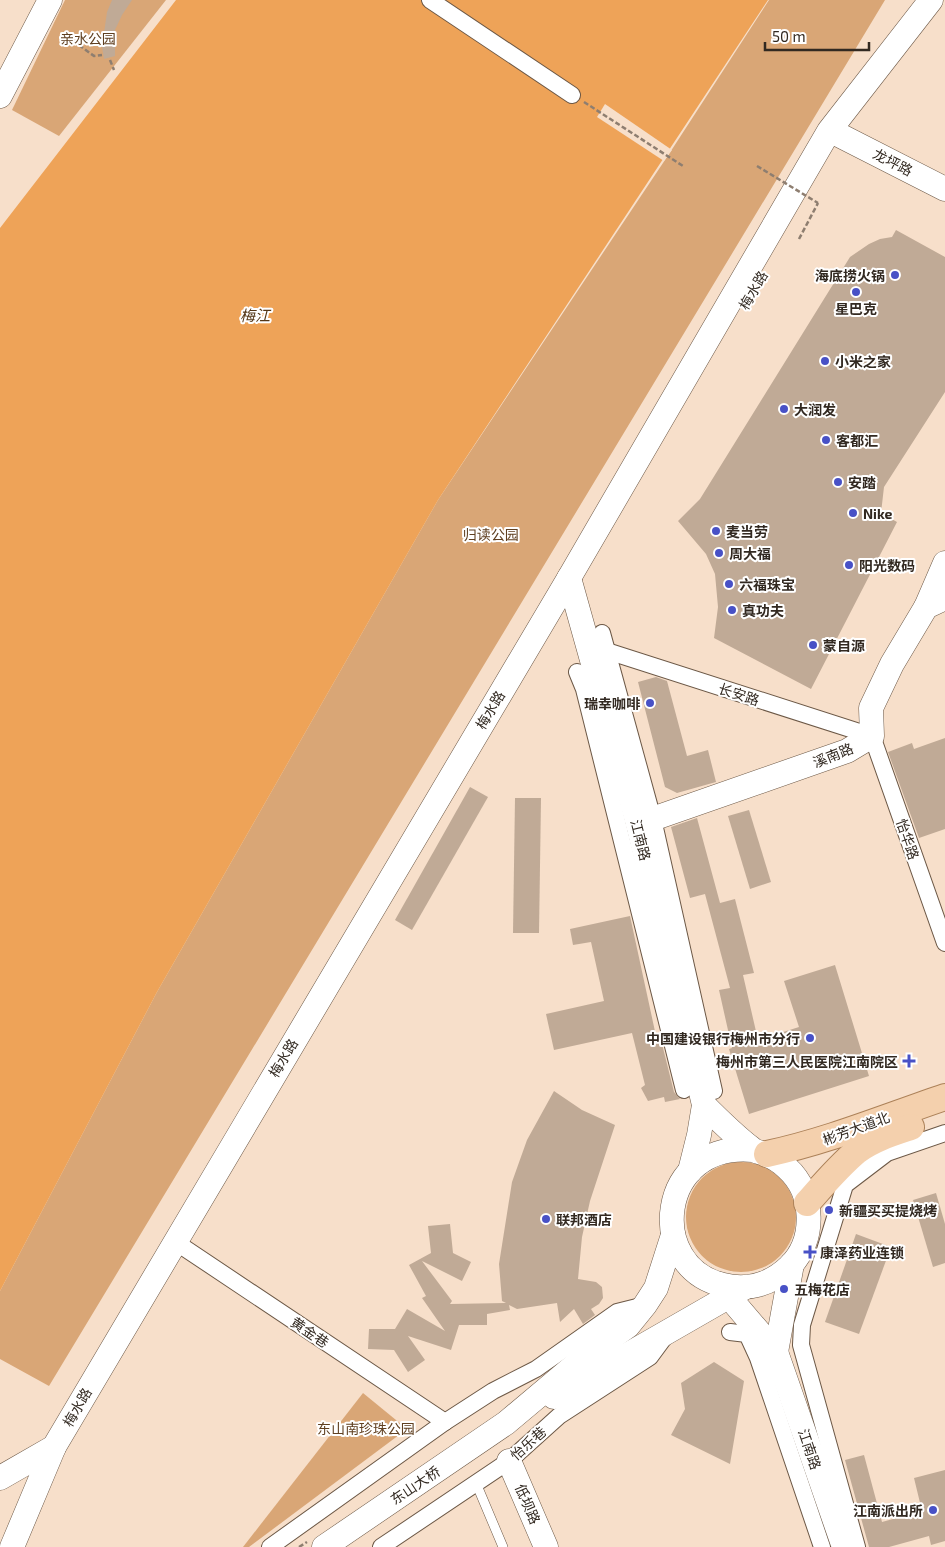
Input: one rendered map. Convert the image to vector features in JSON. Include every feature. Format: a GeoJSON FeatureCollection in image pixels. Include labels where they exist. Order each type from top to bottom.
{"type":"FeatureCollection","features":[{"type":"Feature","properties":{"kind":"main road"},"geometry":{"type":"LineString","coordinates":[[0,96],[50,0]]}},
{"type":"Feature","properties":{"kind":"main road","name":"梅水路"},"geometry":{"type":"LineString","coordinates":[[12,1547],[54,1446],[569,578],[829,130],[931,0]]}},
{"type":"Feature","properties":{"kind":"main road","name":"梅水路"},"geometry":{"type":"LineString","coordinates":[[569,578],[600,558],[841,136],[941,0]]}},
{"type":"Feature","properties":{"kind":"main road","name":"龙坪路"},"geometry":{"type":"LineString","coordinates":[[841,136],[945,188]]}},
{"type":"Feature","properties":{"kind":"main road"},"geometry":{"type":"LineString","coordinates":[[872,736],[871,708],[892,664],[936,602],[945,563]]}},
{"type":"Feature","properties":{"kind":"main road","name":"江南路"},"geometry":{"type":"LineString","coordinates":[[569,578],[645,822],[709,1098],[690,1170]]}},
{"type":"Feature","properties":{"kind":"main road","name":"溪南路"},"geometry":{"type":"LineString","coordinates":[[645,822],[847,751],[872,736]]}},
{"type":"Feature","properties":{"kind":"main road","name":"彬芳大道北"},"geometry":{"type":"LineString","coordinates":[[760,1152],[802,1146],[829,1138],[945,1097]]}},
{"type":"Feature","properties":{"kind":"main road"},"geometry":{"type":"LineString","coordinates":[[506,1423],[669,1332],[731,1289],[758,1285],[782,1274],[799,1254],[807,1236],[809,1216],[807,1203],[797,1179],[788,1169],[760,1152],[727,1128],[709,1098]]}},
{"type":"Feature","properties":{"kind":"main road","name":"彬芳大道北"},"geometry":{"type":"LineString","coordinates":[[807,1203],[858,1150],[882,1137],[945,1115]]}},
{"type":"Feature","properties":{"kind":"main road"},"geometry":{"type":"LineString","coordinates":[[731,1289],[706,1278],[694,1270],[685,1260],[673,1235],[671,1221],[674,1201],[682,1182],[690,1170],[713,1155],[739,1149],[760,1152]]}},
{"type":"Feature","properties":{"kind":"main road"},"geometry":{"type":"LineString","coordinates":[[506,1423],[587,1355],[628,1326],[656,1288],[673,1235]]}},
{"type":"Feature","properties":{"kind":"main road","name":"江南路"},"geometry":{"type":"LineString","coordinates":[[776,1352],[792,1264]]}},
{"type":"Feature","properties":{"kind":"main road","name":"江南路"},"geometry":{"type":"LineString","coordinates":[[731,1289],[776,1352],[844,1547]]}},
{"type":"Feature","properties":{"kind":"main road","name":"东山大桥"},"geometry":{"type":"LineString","coordinates":[[324,1547],[506,1423]]}},
{"type":"Feature","properties":{"kind":"main road"},"geometry":{"type":"LineString","coordinates":[[0,1478],[54,1446]]}},
{"type":"Feature","properties":{"kind":"main road","name":"低坝路"},"geometry":{"type":"LineString","coordinates":[[509,1461],[546,1547]]}},
{"type":"Feature","properties":{"kind":"street"},"geometry":{"type":"LineString","coordinates":[[430,0],[572,95]]}},
{"type":"Feature","properties":{"kind":"street"},"geometry":{"type":"LineString","coordinates":[[602,632],[645,822]]}},
{"type":"Feature","properties":{"kind":"street","name":"长安路"},"geometry":{"type":"LineString","coordinates":[[607,651],[872,736]]}},
{"type":"Feature","properties":{"kind":"street"},"geometry":{"type":"LineString","coordinates":[[577,672],[584,689],[684,1090]]}},
{"type":"Feature","properties":{"kind":"street","name":"怡华路"},"geometry":{"type":"LineString","coordinates":[[872,736],[945,943]]}},
{"type":"Feature","properties":{"kind":"street"},"geometry":{"type":"LineString","coordinates":[[823,1126],[945,1084]]}},
{"type":"Feature","properties":{"kind":"street"},"geometry":{"type":"LineString","coordinates":[[858,1547],[801,1345],[802,1325],[845,1185],[887,1153],[945,1133]]}},
{"type":"Feature","properties":{"kind":"street","name":"黄金巷"},"geometry":{"type":"LineString","coordinates":[[174,1241],[445,1422]]}},
{"type":"Feature","properties":{"kind":"street"},"geometry":{"type":"LineString","coordinates":[[270,1547],[445,1422],[493,1391],[536,1368],[617,1312],[645,1305]]}},
{"type":"Feature","properties":{"kind":"street","name":"怡乐巷"},"geometry":{"type":"LineString","coordinates":[[381,1547],[509,1461],[559,1416],[650,1357],[669,1332]]}},
{"type":"Feature","properties":{"kind":"street"},"geometry":{"type":"LineString","coordinates":[[730,1332],[748,1334],[758,1358],[822,1547]]}},
{"type":"Feature","properties":{"kind":"lane"},"geometry":{"type":"LineString","coordinates":[[476,1483],[504,1547]]}},
{"type":"Feature","properties":{"kind":"path"},"geometry":{"type":"LineString","coordinates":[[79,45],[94,56],[102,54]]}},
{"type":"Feature","properties":{"kind":"path"},"geometry":{"type":"LineString","coordinates":[[110,60],[114,70]]}},
{"type":"Feature","properties":{"kind":"path"},"geometry":{"type":"LineString","coordinates":[[600,111],[683,166]]}},
{"type":"Feature","properties":{"kind":"path"},"geometry":{"type":"LineString","coordinates":[[757,166],[818,203],[799,239]]}},
{"type":"Feature","properties":{"kind":"green space","name":"亲水公园"},"geometry":{"type":"Polygon","coordinates":[[[65,0],[166,0],[59,136],[12,110],[65,0]]]}},
{"type":"Feature","properties":{"kind":"green space","name":"归读公园"},"geometry":{"type":"Polygon","coordinates":[[[769,0],[885,0],[49,1386],[0,1359],[0,1291],[157,992],[438,500],[667,157],[769,0]]]}},
{"type":"Feature","properties":{"kind":"green space"},"geometry":{"type":"Polygon","coordinates":[[[741,1162],[762,1166],[780,1178],[792,1196],[796,1217],[792,1238],[780,1256],[762,1268],[741,1272],[720,1268],[702,1256],[690,1238],[686,1217],[690,1196],[702,1178],[720,1166],[741,1162]]]}},
{"type":"Feature","properties":{"kind":"green space","name":"东山南珍珠公园"},"geometry":{"type":"Polygon","coordinates":[[[363,1393],[407,1429],[249,1547],[243,1547],[363,1393]]]}},
{"type":"Feature","properties":{"kind":"water","name":"梅江"},"geometry":{"type":"Polygon","coordinates":[[[176,0],[768,0],[438,500],[157,992],[0,1291],[0,228],[176,0]]]}},
{"type":"Feature","properties":{"kind":"pier"},"geometry":{"type":"Polygon","coordinates":[[[605,104],[672,150],[664,161],[597,117],[605,104]]]}},
{"type":"Feature","properties":{"kind":"building"},"geometry":{"type":"Polygon","coordinates":[[[112,0],[132,0],[115,30],[115,56],[104,59],[102,47],[107,12],[112,0]]]}},
{"type":"Feature","properties":{"kind":"building","name":"客都汇"},"geometry":{"type":"Polygon","coordinates":[[[896,230],[945,257],[945,392],[884,487],[881,513],[897,522],[811,689],[714,638],[718,607],[715,574],[706,554],[678,521],[700,499],[850,257],[869,244],[880,239],[892,237],[896,230]]]}},
{"type":"Feature","properties":{"kind":"building"},"geometry":{"type":"Polygon","coordinates":[[[656,677],[667,681],[687,756],[708,750],[716,782],[677,793],[665,787],[638,682],[656,677]]]}},
{"type":"Feature","properties":{"kind":"building"},"geometry":{"type":"Polygon","coordinates":[[[945,738],[945,829],[919,838],[888,752],[912,743],[914,749],[945,738]]]}},
{"type":"Feature","properties":{"kind":"building"},"geometry":{"type":"Polygon","coordinates":[[[470,787],[488,797],[412,930],[395,920],[470,787]]]}},
{"type":"Feature","properties":{"kind":"building"},"geometry":{"type":"Polygon","coordinates":[[[515,798],[541,798],[539,933],[513,933],[515,798]]]}},
{"type":"Feature","properties":{"kind":"building"},"geometry":{"type":"Polygon","coordinates":[[[749,810],[771,882],[750,889],[728,816],[749,810]]]}},
{"type":"Feature","properties":{"kind":"building","name":"中国建设银行梅州市分行"},"geometry":{"type":"Polygon","coordinates":[[[697,818],[720,903],[735,899],[754,973],[743,975],[758,1040],[799,1027],[784,981],[835,965],[869,1076],[749,1114],[729,1049],[732,1048],[719,990],[730,988],[705,894],[690,898],[671,827],[697,818]]]}},
{"type":"Feature","properties":{"kind":"building"},"geometry":{"type":"Polygon","coordinates":[[[630,916],[656,1036],[660,1036],[674,1092],[680,1099],[665,1102],[664,1097],[648,1101],[641,1088],[645,1085],[632,1033],[554,1050],[546,1014],[604,1001],[591,942],[573,945],[570,929],[630,916]]]}},
{"type":"Feature","properties":{"kind":"building","name":"联邦酒店"},"geometry":{"type":"Polygon","coordinates":[[[554,1091],[582,1110],[615,1125],[590,1201],[582,1237],[578,1279],[596,1282],[602,1287],[603,1298],[599,1304],[591,1309],[595,1315],[583,1324],[574,1309],[560,1322],[557,1303],[517,1309],[509,1305],[510,1310],[487,1314],[487,1325],[459,1325],[451,1350],[408,1336],[425,1360],[408,1372],[394,1350],[368,1349],[369,1329],[395,1329],[407,1309],[445,1331],[422,1298],[426,1296],[409,1265],[431,1253],[428,1226],[450,1224],[453,1253],[471,1262],[462,1281],[422,1261],[452,1301],[450,1304],[506,1303],[502,1301],[499,1264],[512,1182],[527,1140],[554,1091]]]}},
{"type":"Feature","properties":{"kind":"building"},"geometry":{"type":"Polygon","coordinates":[[[936,1193],[945,1224],[945,1263],[933,1267],[913,1200],[936,1193]]]}},
{"type":"Feature","properties":{"kind":"building"},"geometry":{"type":"Polygon","coordinates":[[[856,1234],[891,1247],[859,1334],[825,1322],[856,1234]]]}},
{"type":"Feature","properties":{"kind":"building"},"geometry":{"type":"Polygon","coordinates":[[[714,1362],[744,1381],[730,1464],[671,1435],[685,1409],[681,1383],[714,1362]]]}},
{"type":"Feature","properties":{"kind":"building"},"geometry":{"type":"Polygon","coordinates":[[[864,1455],[882,1522],[922,1511],[914,1478],[945,1470],[945,1541],[931,1545],[929,1536],[889,1547],[869,1547],[845,1460],[864,1455]]]}},
{"type":"Feature","properties":{"kind":"place","name":"海底捞火锅"},"geometry":{"type":"Point","coordinates":[895,275]}},
{"type":"Feature","properties":{"kind":"place","name":"星巴克"},"geometry":{"type":"Point","coordinates":[856,292]}},
{"type":"Feature","properties":{"kind":"place","name":"小米之家"},"geometry":{"type":"Point","coordinates":[825,361]}},
{"type":"Feature","properties":{"kind":"place","name":"大润发"},"geometry":{"type":"Point","coordinates":[784,409]}},
{"type":"Feature","properties":{"kind":"place","name":"客都汇"},"geometry":{"type":"Point","coordinates":[826,440]}},
{"type":"Feature","properties":{"kind":"place","name":"安踏"},"geometry":{"type":"Point","coordinates":[838,482]}},
{"type":"Feature","properties":{"kind":"place","name":"Nike"},"geometry":{"type":"Point","coordinates":[853,513]}},
{"type":"Feature","properties":{"kind":"place","name":"麦当劳"},"geometry":{"type":"Point","coordinates":[716,531]}},
{"type":"Feature","properties":{"kind":"place","name":"周大福"},"geometry":{"type":"Point","coordinates":[719,553]}},
{"type":"Feature","properties":{"kind":"place","name":"阳光数码"},"geometry":{"type":"Point","coordinates":[849,565]}},
{"type":"Feature","properties":{"kind":"place","name":"六福珠宝"},"geometry":{"type":"Point","coordinates":[729,584]}},
{"type":"Feature","properties":{"kind":"place","name":"真功夫"},"geometry":{"type":"Point","coordinates":[732,610]}},
{"type":"Feature","properties":{"kind":"place","name":"蒙自源"},"geometry":{"type":"Point","coordinates":[813,645]}},
{"type":"Feature","properties":{"kind":"place","name":"瑞幸咖啡"},"geometry":{"type":"Point","coordinates":[650,703]}},
{"type":"Feature","properties":{"kind":"place","name":"中国建设银行梅州市分行"},"geometry":{"type":"Point","coordinates":[810,1038]}},
{"type":"Feature","properties":{"kind":"place","name":"梅州市第三人民医院江南院区"},"geometry":{"type":"Point","coordinates":[909,1061]}},
{"type":"Feature","properties":{"kind":"place","name":"新疆买买提烧烤"},"geometry":{"type":"Point","coordinates":[829,1210]}},
{"type":"Feature","properties":{"kind":"place","name":"联邦酒店"},"geometry":{"type":"Point","coordinates":[546,1219]}},
{"type":"Feature","properties":{"kind":"place","name":"康泽药业连锁"},"geometry":{"type":"Point","coordinates":[810,1252]}},
{"type":"Feature","properties":{"kind":"place","name":"五梅花店"},"geometry":{"type":"Point","coordinates":[784,1289]}},
{"type":"Feature","properties":{"kind":"place","name":"江南派出所"},"geometry":{"type":"Point","coordinates":[933,1510]}}]}
